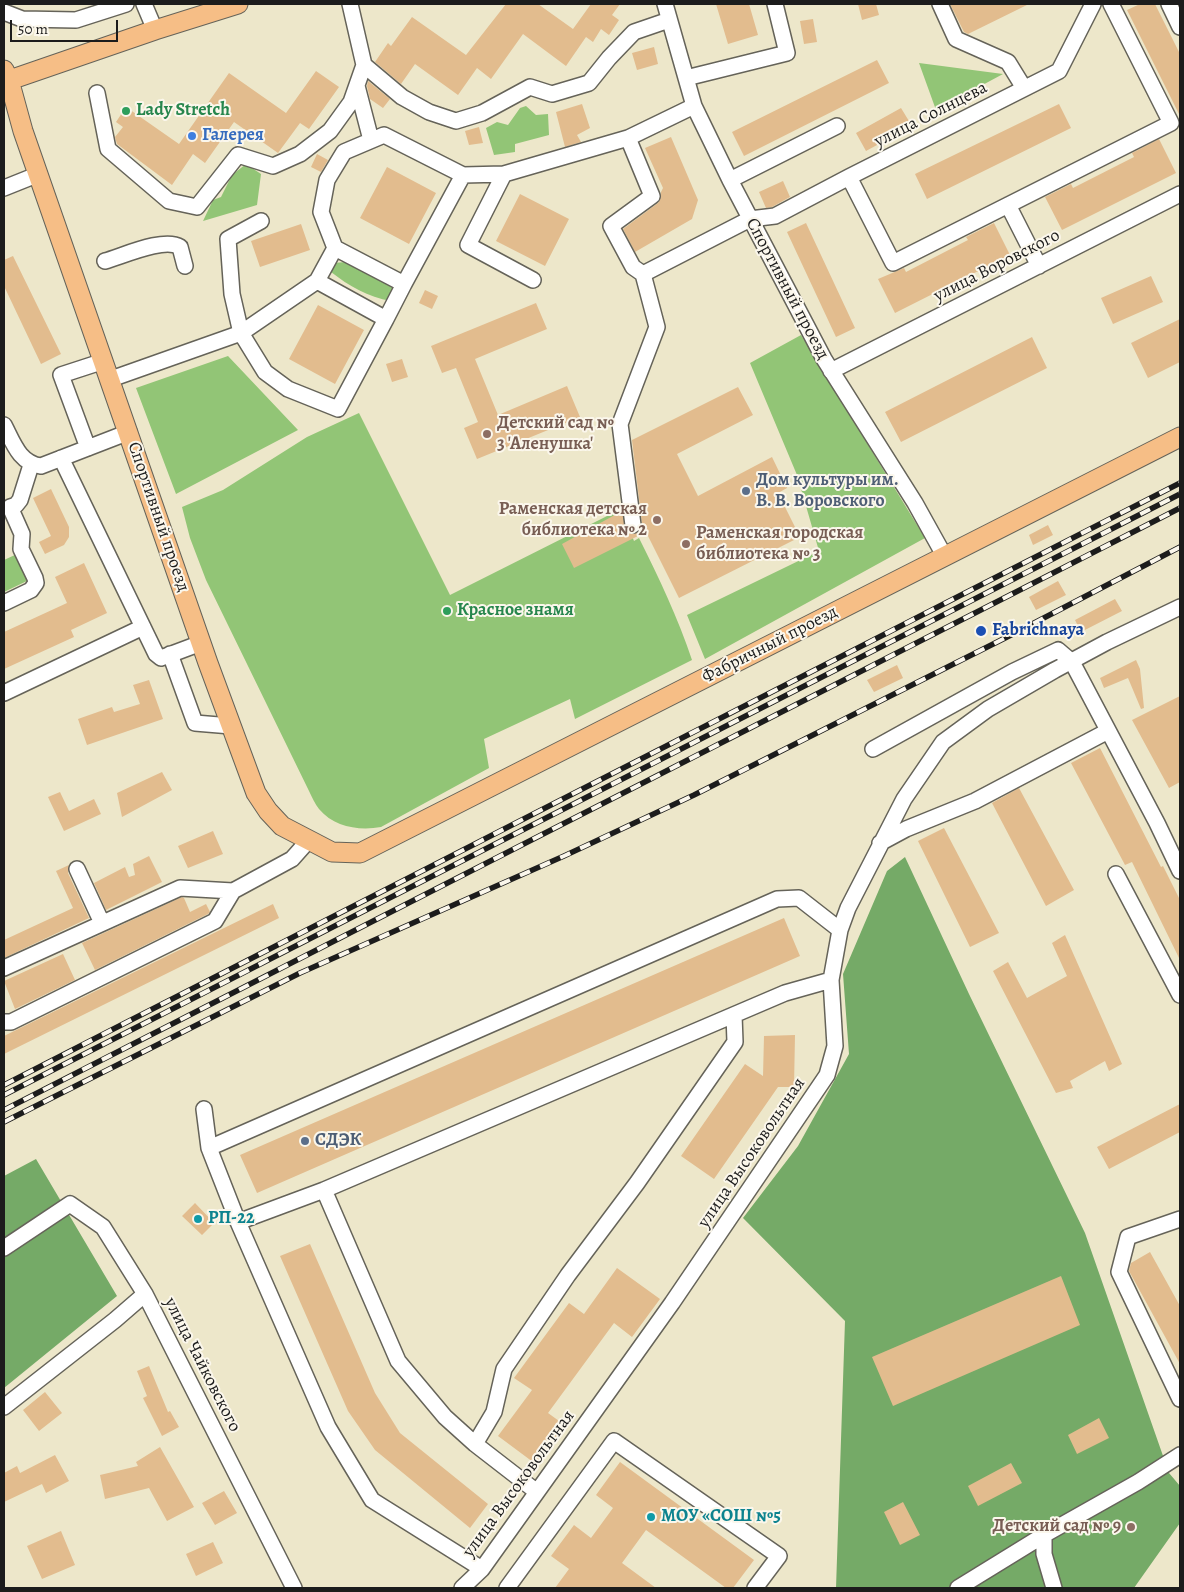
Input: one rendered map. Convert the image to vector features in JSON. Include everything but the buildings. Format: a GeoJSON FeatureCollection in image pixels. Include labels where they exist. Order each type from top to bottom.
{"type":"FeatureCollection","features":[{"type":"Feature","properties":{"kind":"main road"},"geometry":{"type":"LineString","coordinates":[[6,78],[238,4]]}},
{"type":"Feature","properties":{"kind":"main road","name":"Спортивный проезд"},"geometry":{"type":"LineString","coordinates":[[6,78],[201,643],[256,793],[268,811],[282,826],[332,852],[360,853]]}},
{"type":"Feature","properties":{"kind":"main road"},"geometry":{"type":"LineString","coordinates":[[4,109],[20,121]]}},
{"type":"Feature","properties":{"kind":"main road","name":"Фабричный проезд"},"geometry":{"type":"LineString","coordinates":[[360,853],[1180,437]]}},
{"type":"Feature","properties":{"kind":"street"},"geometry":{"type":"LineString","coordinates":[[4,12],[22,19],[76,20],[126,4]]}},
{"type":"Feature","properties":{"kind":"street"},"geometry":{"type":"LineString","coordinates":[[144,4],[155,30]]}},
{"type":"Feature","properties":{"kind":"street","name":"Спортивный проезд"},"geometry":{"type":"LineString","coordinates":[[665,4],[694,106],[730,180],[830,371],[914,503],[945,557]]}},
{"type":"Feature","properties":{"kind":"street"},"geometry":{"type":"LineString","coordinates":[[686,78],[787,53],[775,4]]}},
{"type":"Feature","properties":{"kind":"street"},"geometry":{"type":"LineString","coordinates":[[940,4],[956,39],[1008,62],[1024,88]]}},
{"type":"Feature","properties":{"kind":"street","name":"улица Солнцева"},"geometry":{"type":"LineString","coordinates":[[750,219],[776,216],[1059,71],[1093,4]]}},
{"type":"Feature","properties":{"kind":"street"},"geometry":{"type":"LineString","coordinates":[[849,177],[893,263],[1171,123],[1111,4]]}},
{"type":"Feature","properties":{"kind":"street"},"geometry":{"type":"LineString","coordinates":[[1169,4],[1180,27]]}},
{"type":"Feature","properties":{"kind":"street"},"geometry":{"type":"LineString","coordinates":[[97,93],[108,149],[169,200],[197,207],[238,155],[273,166],[300,154],[330,131],[351,102],[364,65],[351,5]]}},
{"type":"Feature","properties":{"kind":"street"},"geometry":{"type":"LineString","coordinates":[[364,65],[402,97],[429,112],[456,121],[482,113],[530,87],[552,94],[589,83],[609,58],[634,32],[669,20]]}},
{"type":"Feature","properties":{"kind":"street"},"geometry":{"type":"LineString","coordinates":[[357,86],[371,140]]}},
{"type":"Feature","properties":{"kind":"street"},"geometry":{"type":"LineString","coordinates":[[404,284],[335,248],[321,212],[327,180],[344,152],[384,134],[463,175],[504,174],[628,138],[694,106]]}},
{"type":"Feature","properties":{"kind":"street"},"geometry":{"type":"LineString","coordinates":[[730,180],[837,126]]}},
{"type":"Feature","properties":{"kind":"street"},"geometry":{"type":"LineString","coordinates":[[628,138],[652,196],[611,226],[633,267],[644,274],[657,327],[620,424],[633,525]]}},
{"type":"Feature","properties":{"kind":"street"},"geometry":{"type":"LineString","coordinates":[[4,188],[39,174]]}},
{"type":"Feature","properties":{"kind":"street"},"geometry":{"type":"LineString","coordinates":[[504,174],[468,245],[533,280]]}},
{"type":"Feature","properties":{"kind":"street"},"geometry":{"type":"LineString","coordinates":[[262,221],[228,239],[232,294],[241,333],[265,372],[288,389],[338,409],[463,175]]}},
{"type":"Feature","properties":{"kind":"street","name":"улица Воровского"},"geometry":{"type":"LineString","coordinates":[[830,371],[1180,194]]}},
{"type":"Feature","properties":{"kind":"street"},"geometry":{"type":"LineString","coordinates":[[1008,205],[1039,266]]}},
{"type":"Feature","properties":{"kind":"street"},"geometry":{"type":"LineString","coordinates":[[644,274],[750,219]]}},
{"type":"Feature","properties":{"kind":"street"},"geometry":{"type":"LineString","coordinates":[[106,261],[161,244],[175,244],[180,247],[185,266]]}},
{"type":"Feature","properties":{"kind":"street"},"geometry":{"type":"LineString","coordinates":[[88,448],[61,375],[108,370],[241,333],[317,281],[335,248]]}},
{"type":"Feature","properties":{"kind":"street"},"geometry":{"type":"LineString","coordinates":[[317,281],[386,319]]}},
{"type":"Feature","properties":{"kind":"street"},"geometry":{"type":"LineString","coordinates":[[4,426],[21,457],[31,465],[41,466],[129,432]]}},
{"type":"Feature","properties":{"kind":"street"},"geometry":{"type":"LineString","coordinates":[[62,458],[158,657],[160,658],[201,643]]}},
{"type":"Feature","properties":{"kind":"street"},"geometry":{"type":"LineString","coordinates":[[4,603],[31,590],[36,583],[22,548],[22,534],[7,509],[20,500],[31,465]]}},
{"type":"Feature","properties":{"kind":"street","name":"улица Высоковольтная"},"geometry":{"type":"LineString","coordinates":[[462,1588],[482,1569],[537,1492],[689,1278],[827,1076],[835,1046],[831,980],[840,930],[848,908],[904,798],[943,742],[988,709],[1107,642],[1180,607]]}},
{"type":"Feature","properties":{"kind":"street"},"geometry":{"type":"LineString","coordinates":[[4,693],[143,627]]}},
{"type":"Feature","properties":{"kind":"street"},"geometry":{"type":"LineString","coordinates":[[873,749],[1058,650],[1072,662],[1157,823],[1180,871]]}},
{"type":"Feature","properties":{"kind":"street"},"geometry":{"type":"LineString","coordinates":[[170,654],[195,723],[232,726]]}},
{"type":"Feature","properties":{"kind":"street"},"geometry":{"type":"LineString","coordinates":[[880,843],[906,829],[975,801],[1108,731]]}},
{"type":"Feature","properties":{"kind":"street"},"geometry":{"type":"LineString","coordinates":[[4,968],[180,888],[233,891],[292,859],[308,841]]}},
{"type":"Feature","properties":{"kind":"street"},"geometry":{"type":"LineString","coordinates":[[77,869],[102,923]]}},
{"type":"Feature","properties":{"kind":"street"},"geometry":{"type":"LineString","coordinates":[[1116,874],[1180,995]]}},
{"type":"Feature","properties":{"kind":"street"},"geometry":{"type":"LineString","coordinates":[[4,1022],[10,1022],[216,921],[233,891]]}},
{"type":"Feature","properties":{"kind":"street"},"geometry":{"type":"LineString","coordinates":[[209,1148],[777,899],[799,898],[840,930]]}},
{"type":"Feature","properties":{"kind":"street"},"geometry":{"type":"LineString","coordinates":[[238,1222],[324,1190],[785,992],[831,980]]}},
{"type":"Feature","properties":{"kind":"street"},"geometry":{"type":"LineString","coordinates":[[475,1444],[494,1412],[504,1369],[568,1275],[636,1183],[735,1042],[734,1015]]}},
{"type":"Feature","properties":{"kind":"street"},"geometry":{"type":"LineString","coordinates":[[204,1109],[209,1148],[238,1222],[328,1427],[372,1500],[482,1569]]}},
{"type":"Feature","properties":{"kind":"street"},"geometry":{"type":"LineString","coordinates":[[324,1190],[398,1360],[445,1417],[475,1444],[537,1492]]}},
{"type":"Feature","properties":{"kind":"street"},"geometry":{"type":"LineString","coordinates":[[4,1248],[70,1204],[103,1227],[145,1294]]}},
{"type":"Feature","properties":{"kind":"street"},"geometry":{"type":"LineString","coordinates":[[1180,1219],[1128,1237],[1119,1272],[1180,1399]]}},
{"type":"Feature","properties":{"kind":"street","name":"улица Чайковского"},"geometry":{"type":"LineString","coordinates":[[4,1408],[145,1294],[294,1588]]}},
{"type":"Feature","properties":{"kind":"street"},"geometry":{"type":"LineString","coordinates":[[507,1588],[614,1441],[778,1556],[755,1588]]}},
{"type":"Feature","properties":{"kind":"street"},"geometry":{"type":"LineString","coordinates":[[958,1588],[1044,1535],[1138,1482],[1180,1455]]}},
{"type":"Feature","properties":{"kind":"street"},"geometry":{"type":"LineString","coordinates":[[1044,1535],[1044,1554],[1054,1588]]}},
{"type":"Feature","properties":{"kind":"green space"},"geometry":{"type":"Polygon","coordinates":[[[919,63],[1003,74],[936,110],[919,63]]]}},
{"type":"Feature","properties":{"kind":"green space"},"geometry":{"type":"Polygon","coordinates":[[[526,106],[536,115],[548,114],[549,135],[515,144],[515,152],[494,155],[486,128],[497,122],[508,125],[520,108],[526,106]]]}},
{"type":"Feature","properties":{"kind":"green space"},"geometry":{"type":"Polygon","coordinates":[[[246,164],[261,174],[257,205],[203,221],[213,200],[221,197],[232,175],[246,164]]]}},
{"type":"Feature","properties":{"kind":"green space"},"geometry":{"type":"Polygon","coordinates":[[[346,262],[389,283],[395,292],[391,301],[374,297],[359,290],[331,272],[333,263],[346,262]]]}},
{"type":"Feature","properties":{"kind":"green space"},"geometry":{"type":"Polygon","coordinates":[[[801,335],[925,538],[705,659],[687,615],[819,551],[797,475],[750,363],[801,335]]]}},
{"type":"Feature","properties":{"kind":"green space"},"geometry":{"type":"Polygon","coordinates":[[[228,356],[298,430],[176,494],[136,388],[228,356]]]}},
{"type":"Feature","properties":{"kind":"green space","name":"Красное знамя"},"geometry":{"type":"Polygon","coordinates":[[[359,413],[450,595],[621,509],[634,541],[639,538],[661,583],[692,660],[575,719],[570,699],[484,739],[489,768],[381,827],[373,828],[356,828],[339,824],[325,815],[315,803],[206,580],[190,538],[182,507],[223,490],[307,437],[359,413]]]}},
{"type":"Feature","properties":{"kind":"green space"},"geometry":{"type":"Polygon","coordinates":[[[17,554],[29,580],[4,592],[4,560],[17,554]]]}},
{"type":"Feature","properties":{"kind":"green space"},"geometry":{"type":"Polygon","coordinates":[[[905,857],[1085,1233],[1169,1473],[1180,1486],[1180,1523],[1134,1588],[836,1588],[845,1321],[743,1218],[798,1146],[849,1054],[843,974],[887,871],[905,857]]]}},
{"type":"Feature","properties":{"kind":"green space"},"geometry":{"type":"Polygon","coordinates":[[[36,1159],[117,1296],[4,1388],[4,1176],[36,1159]]]}},
{"type":"Feature","properties":{"kind":"railway"},"geometry":{"type":"LineString","coordinates":[[4,1085],[1180,483]]}},
{"type":"Feature","properties":{"kind":"railway"},"geometry":{"type":"LineString","coordinates":[[4,1095],[1180,494]]}},
{"type":"Feature","properties":{"kind":"railway"},"geometry":{"type":"LineString","coordinates":[[4,1110],[1180,508]]}},
{"type":"Feature","properties":{"kind":"railway"},"geometry":{"type":"LineString","coordinates":[[4,1122],[300,973],[564,856],[694,795],[1013,634],[1180,547]]}},
{"type":"Feature","properties":{"kind":"place","name":"Lady Stretch"},"geometry":{"type":"Point","coordinates":[126,111]}},
{"type":"Feature","properties":{"kind":"place","name":"Галерея"},"geometry":{"type":"Point","coordinates":[192,136]}},
{"type":"Feature","properties":{"kind":"place","name":"Детский сад № 3 'Аленушка'"},"geometry":{"type":"Point","coordinates":[487,434]}},
{"type":"Feature","properties":{"kind":"place","name":"Дом культуры им. В. В. Воровского"},"geometry":{"type":"Point","coordinates":[746,491]}},
{"type":"Feature","properties":{"kind":"place","name":"Раменская детская библиотека № 2"},"geometry":{"type":"Point","coordinates":[657,520]}},
{"type":"Feature","properties":{"kind":"place","name":"Раменская городская библиотека № 3"},"geometry":{"type":"Point","coordinates":[686,544]}},
{"type":"Feature","properties":{"kind":"place","name":"Красное знамя"},"geometry":{"type":"Point","coordinates":[447,611]}},
{"type":"Feature","properties":{"kind":"place","name":"Fabrichnaya"},"geometry":{"type":"Point","coordinates":[981,631]}},
{"type":"Feature","properties":{"kind":"place","name":"СДЭК"},"geometry":{"type":"Point","coordinates":[305,1141]}},
{"type":"Feature","properties":{"kind":"place","name":"РП-22"},"geometry":{"type":"Point","coordinates":[198,1219]}},
{"type":"Feature","properties":{"kind":"place","name":"МОУ «СОШ №5"},"geometry":{"type":"Point","coordinates":[651,1517]}},
{"type":"Feature","properties":{"kind":"place","name":"Детский сад № 9"},"geometry":{"type":"Point","coordinates":[1131,1527]}}]}
